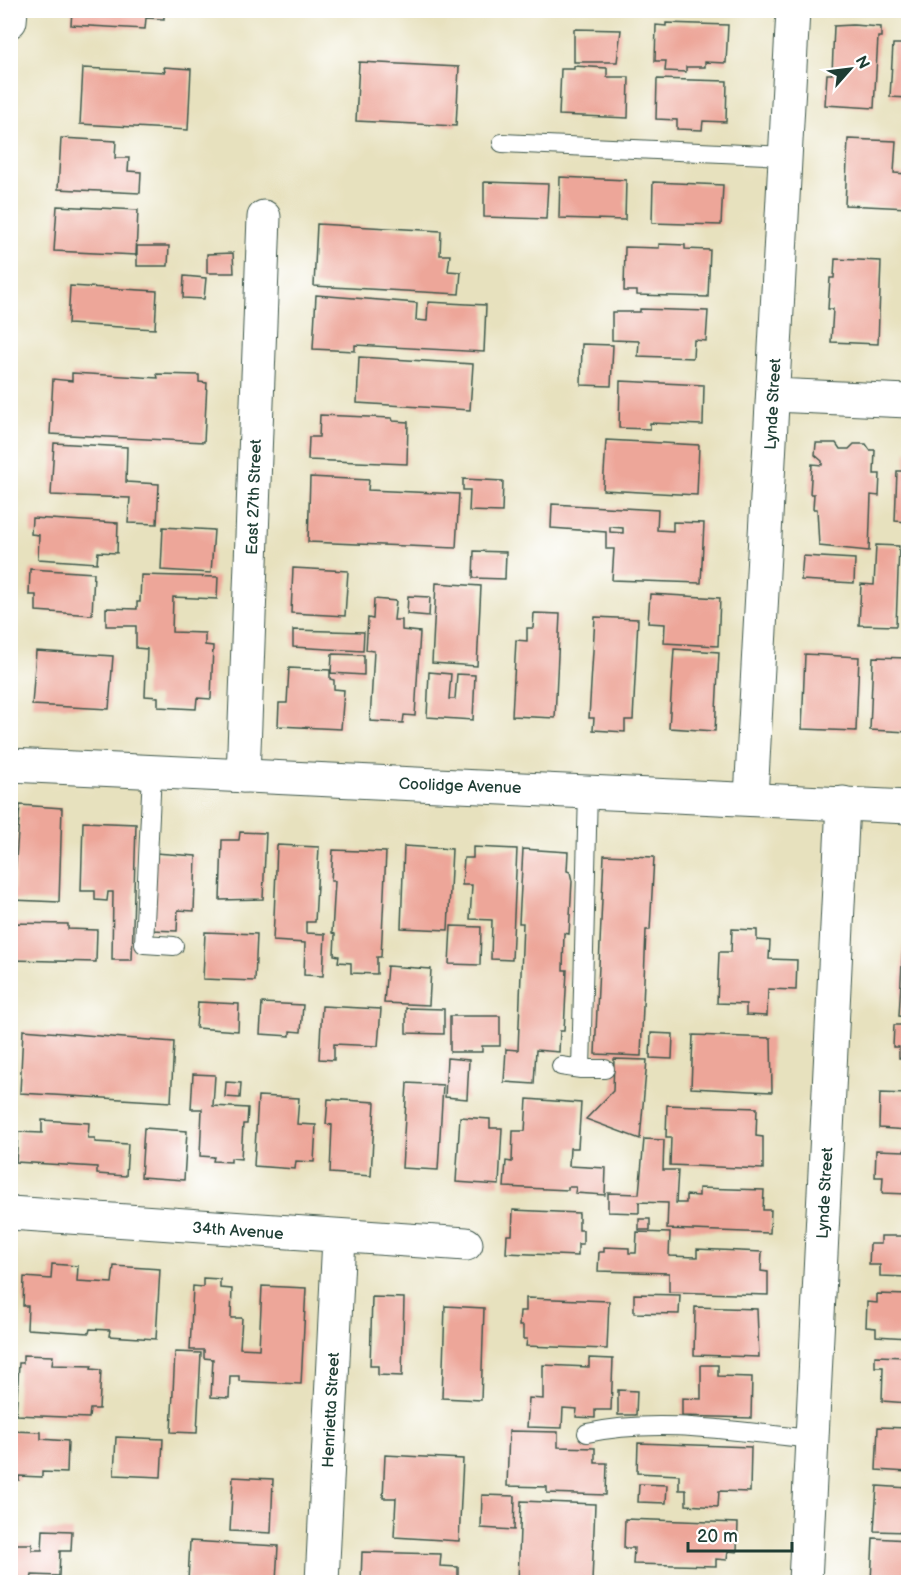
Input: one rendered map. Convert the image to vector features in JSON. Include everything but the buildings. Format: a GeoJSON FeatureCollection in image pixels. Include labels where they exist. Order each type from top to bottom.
{"type":"FeatureCollection","features":[{"type":"Feature","properties":{"kind":"street"},"geometry":{"type":"LineString","coordinates":[[10,21],[11,10]]}},
{"type":"Feature","properties":{"kind":"street","name":"Lynde Street"},"geometry":{"type":"LineString","coordinates":[[751,798],[793,10]]}},
{"type":"Feature","properties":{"kind":"street","name":"East 27th Street"},"geometry":{"type":"LineString","coordinates":[[243,776],[264,217]]}},
{"type":"Feature","properties":{"kind":"street"},"geometry":{"type":"LineString","coordinates":[[773,395],[909,401]]}},
{"type":"Feature","properties":{"kind":"street","name":"Coolidge Avenue"},"geometry":{"type":"LineString","coordinates":[[10,765],[909,807]]}},
{"type":"Feature","properties":{"kind":"street","name":"Lynde Street"},"geometry":{"type":"LineString","coordinates":[[805,1582],[843,803]]}},
{"type":"Feature","properties":{"kind":"street","name":"34th Avenue"},"geometry":{"type":"LineString","coordinates":[[10,1213],[339,1238],[466,1244]]}},
{"type":"Feature","properties":{"kind":"street","name":"Henrietta Street"},"geometry":{"type":"LineString","coordinates":[[322,1582],[339,1238]]}},
{"type":"Feature","properties":{"kind":"lane"},"geometry":{"type":"LineString","coordinates":[[502,143],[785,156]]}},
{"type":"Feature","properties":{"kind":"lane"},"geometry":{"type":"LineString","coordinates":[[152,772],[144,944],[174,946]]}},
{"type":"Feature","properties":{"kind":"lane"},"geometry":{"type":"LineString","coordinates":[[581,1068],[588,791]]}},
{"type":"Feature","properties":{"kind":"lane"},"geometry":{"type":"LineString","coordinates":[[561,1066],[605,1069]]}},
{"type":"Feature","properties":{"kind":"lane"},"geometry":{"type":"LineString","coordinates":[[587,1433],[614,1426],[678,1427],[812,1439]]}}]}
